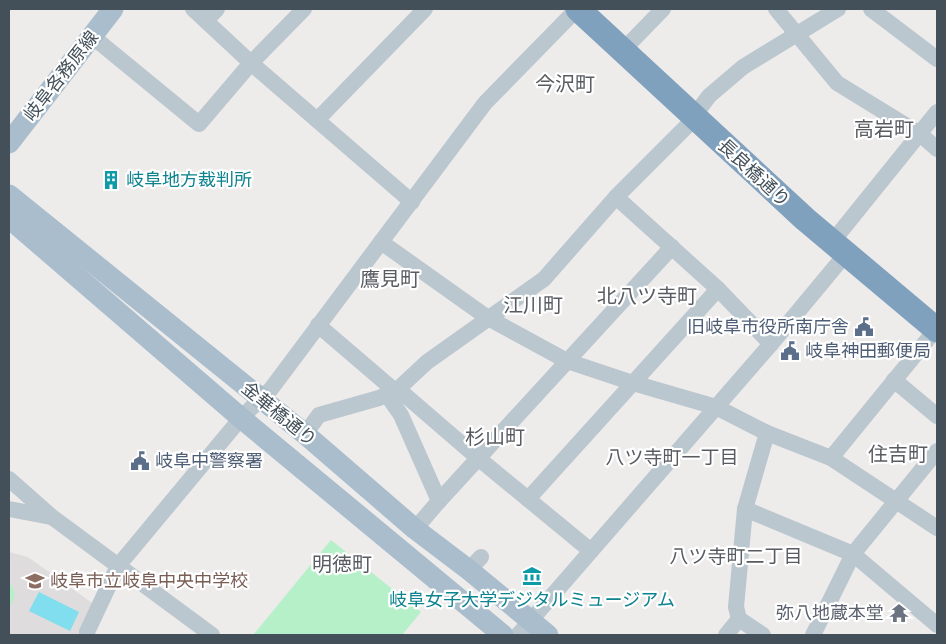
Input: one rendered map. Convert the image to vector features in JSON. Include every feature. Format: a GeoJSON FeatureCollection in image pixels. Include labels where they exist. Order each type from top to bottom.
{"type":"FeatureCollection","features":[{"type":"Feature","properties":{"kind":"highway","name":"長良橋通り"},"geometry":{"type":"LineString","coordinates":[[578,9],[841,246],[937,325]]}},
{"type":"Feature","properties":{"kind":"highway","name":"長良橋通り"},"geometry":{"type":"LineString","coordinates":[[593,9],[696,114]]}},
{"type":"Feature","properties":{"kind":"main road","name":"岐阜各務原線"},"geometry":{"type":"LineString","coordinates":[[9,143],[113,9]]}},
{"type":"Feature","properties":{"kind":"main road","name":"金華橋通り"},"geometry":{"type":"LineString","coordinates":[[9,195],[305,434],[415,530],[475,564],[524,628],[548,635]]}},
{"type":"Feature","properties":{"kind":"main road","name":"金華橋通り"},"geometry":{"type":"LineString","coordinates":[[9,218],[241,418],[503,635]]}},
{"type":"Feature","properties":{"kind":"street"},"geometry":{"type":"LineString","coordinates":[[193,9],[212,15],[251,63],[412,202]]}},
{"type":"Feature","properties":{"kind":"street"},"geometry":{"type":"LineString","coordinates":[[93,37],[199,124],[251,63],[304,9]]}},
{"type":"Feature","properties":{"kind":"street"},"geometry":{"type":"LineString","coordinates":[[317,120],[424,9]]}},
{"type":"Feature","properties":{"kind":"street"},"geometry":{"type":"LineString","coordinates":[[87,632],[118,566],[241,418],[262,400],[485,103],[578,9]]}},
{"type":"Feature","properties":{"kind":"street"},"geometry":{"type":"LineString","coordinates":[[629,44],[663,9]]}},
{"type":"Feature","properties":{"kind":"street"},"geometry":{"type":"LineString","coordinates":[[776,9],[837,83],[920,134],[937,149]]}},
{"type":"Feature","properties":{"kind":"street"},"geometry":{"type":"LineString","coordinates":[[305,434],[319,415],[394,391],[427,362],[544,279],[616,197],[696,114],[709,96],[743,67],[838,9]]}},
{"type":"Feature","properties":{"kind":"street"},"geometry":{"type":"LineString","coordinates":[[871,9],[937,59]]}},
{"type":"Feature","properties":{"kind":"street"},"geometry":{"type":"LineString","coordinates":[[524,628],[771,344],[937,112]]}},
{"type":"Feature","properties":{"kind":"street"},"geometry":{"type":"LineString","coordinates":[[616,197],[718,289],[771,344]]}},
{"type":"Feature","properties":{"kind":"street"},"geometry":{"type":"LineString","coordinates":[[381,242],[488,318],[567,361],[633,383],[716,407],[767,433],[831,458],[937,528]]}},
{"type":"Feature","properties":{"kind":"street"},"geometry":{"type":"LineString","coordinates":[[415,530],[478,458],[672,247]]}},
{"type":"Feature","properties":{"kind":"street"},"geometry":{"type":"LineString","coordinates":[[528,499],[718,289]]}},
{"type":"Feature","properties":{"kind":"street"},"geometry":{"type":"LineString","coordinates":[[318,325],[394,391],[591,551]]}},
{"type":"Feature","properties":{"kind":"street"},"geometry":{"type":"LineString","coordinates":[[831,458],[937,325]]}},
{"type":"Feature","properties":{"kind":"street"},"geometry":{"type":"LineString","coordinates":[[894,380],[937,416]]}},
{"type":"Feature","properties":{"kind":"street"},"geometry":{"type":"LineString","coordinates":[[394,391],[401,415],[439,501]]}},
{"type":"Feature","properties":{"kind":"street"},"geometry":{"type":"LineString","coordinates":[[763,635],[739,620],[736,606],[745,509],[767,433]]}},
{"type":"Feature","properties":{"kind":"street"},"geometry":{"type":"LineString","coordinates":[[813,635],[853,554],[937,451]]}},
{"type":"Feature","properties":{"kind":"street"},"geometry":{"type":"LineString","coordinates":[[9,479],[52,517],[212,635]]}},
{"type":"Feature","properties":{"kind":"street"},"geometry":{"type":"LineString","coordinates":[[9,509],[52,517]]}},
{"type":"Feature","properties":{"kind":"street"},"geometry":{"type":"LineString","coordinates":[[745,509],[853,554],[937,625]]}},
{"type":"Feature","properties":{"kind":"street"},"geometry":{"type":"LineString","coordinates":[[726,635],[739,620]]}},
{"type":"Feature","properties":{"kind":"shaded area","name":"岐阜市立岐阜中央中学校"},"geometry":{"type":"Polygon","coordinates":[[[9,552],[28,557],[95,605],[84,630],[95,635],[9,635],[9,552]]]}},
{"type":"Feature","properties":{"kind":"green space"},"geometry":{"type":"Polygon","coordinates":[[[331,540],[421,612],[402,635],[254,634],[331,540]]]}},
{"type":"Feature","properties":{"kind":"green space"},"geometry":{"type":"Polygon","coordinates":[[[9,583],[14,589],[14,599],[9,609],[9,583]]]}},
{"type":"Feature","properties":{"kind":"water"},"geometry":{"type":"Polygon","coordinates":[[[39,592],[79,612],[70,631],[29,611],[39,592]]]}},
{"type":"Feature","properties":{"kind":"place","name":"岐阜地方裁判所"},"geometry":{"type":"Point","coordinates":[111,180]}},
{"type":"Feature","properties":{"kind":"place","name":"旧岐阜市役所南庁舎"},"geometry":{"type":"Point","coordinates":[864,327]}},
{"type":"Feature","properties":{"kind":"place","name":"岐阜神田郵便局"},"geometry":{"type":"Point","coordinates":[790,351]}},
{"type":"Feature","properties":{"kind":"place","name":"岐阜中警察署"},"geometry":{"type":"Point","coordinates":[140,461]}},
{"type":"Feature","properties":{"kind":"place","name":"岐阜女子大学デジタルミュージアム"},"geometry":{"type":"Point","coordinates":[532,576]}},
{"type":"Feature","properties":{"kind":"place","name":"岐阜市立岐阜中央中学校"},"geometry":{"type":"Point","coordinates":[35,581]}},
{"type":"Feature","properties":{"kind":"place","name":"弥八地蔵本堂"},"geometry":{"type":"Point","coordinates":[899,613]}},
{"type":"Feature","properties":{"kind":"district","name":"今沢町"},"geometry":{"type":"Point","coordinates":[565,84]}},
{"type":"Feature","properties":{"kind":"district","name":"高岩町"},"geometry":{"type":"Point","coordinates":[884,129]}},
{"type":"Feature","properties":{"kind":"district","name":"鷹見町"},"geometry":{"type":"Point","coordinates":[390,279]}},
{"type":"Feature","properties":{"kind":"district","name":"北八ツ寺町"},"geometry":{"type":"Point","coordinates":[647,296]}},
{"type":"Feature","properties":{"kind":"district","name":"江川町"},"geometry":{"type":"Point","coordinates":[533,305]}},
{"type":"Feature","properties":{"kind":"district","name":"杉山町"},"geometry":{"type":"Point","coordinates":[495,437]}},
{"type":"Feature","properties":{"kind":"district","name":"住吉町"},"geometry":{"type":"Point","coordinates":[898,454]}},
{"type":"Feature","properties":{"kind":"district","name":"八ツ寺町一丁目"},"geometry":{"type":"Point","coordinates":[672,457]}},
{"type":"Feature","properties":{"kind":"district","name":"八ツ寺町二丁目"},"geometry":{"type":"Point","coordinates":[736,556]}},
{"type":"Feature","properties":{"kind":"district","name":"明徳町"},"geometry":{"type":"Point","coordinates":[342,564]}}]}
